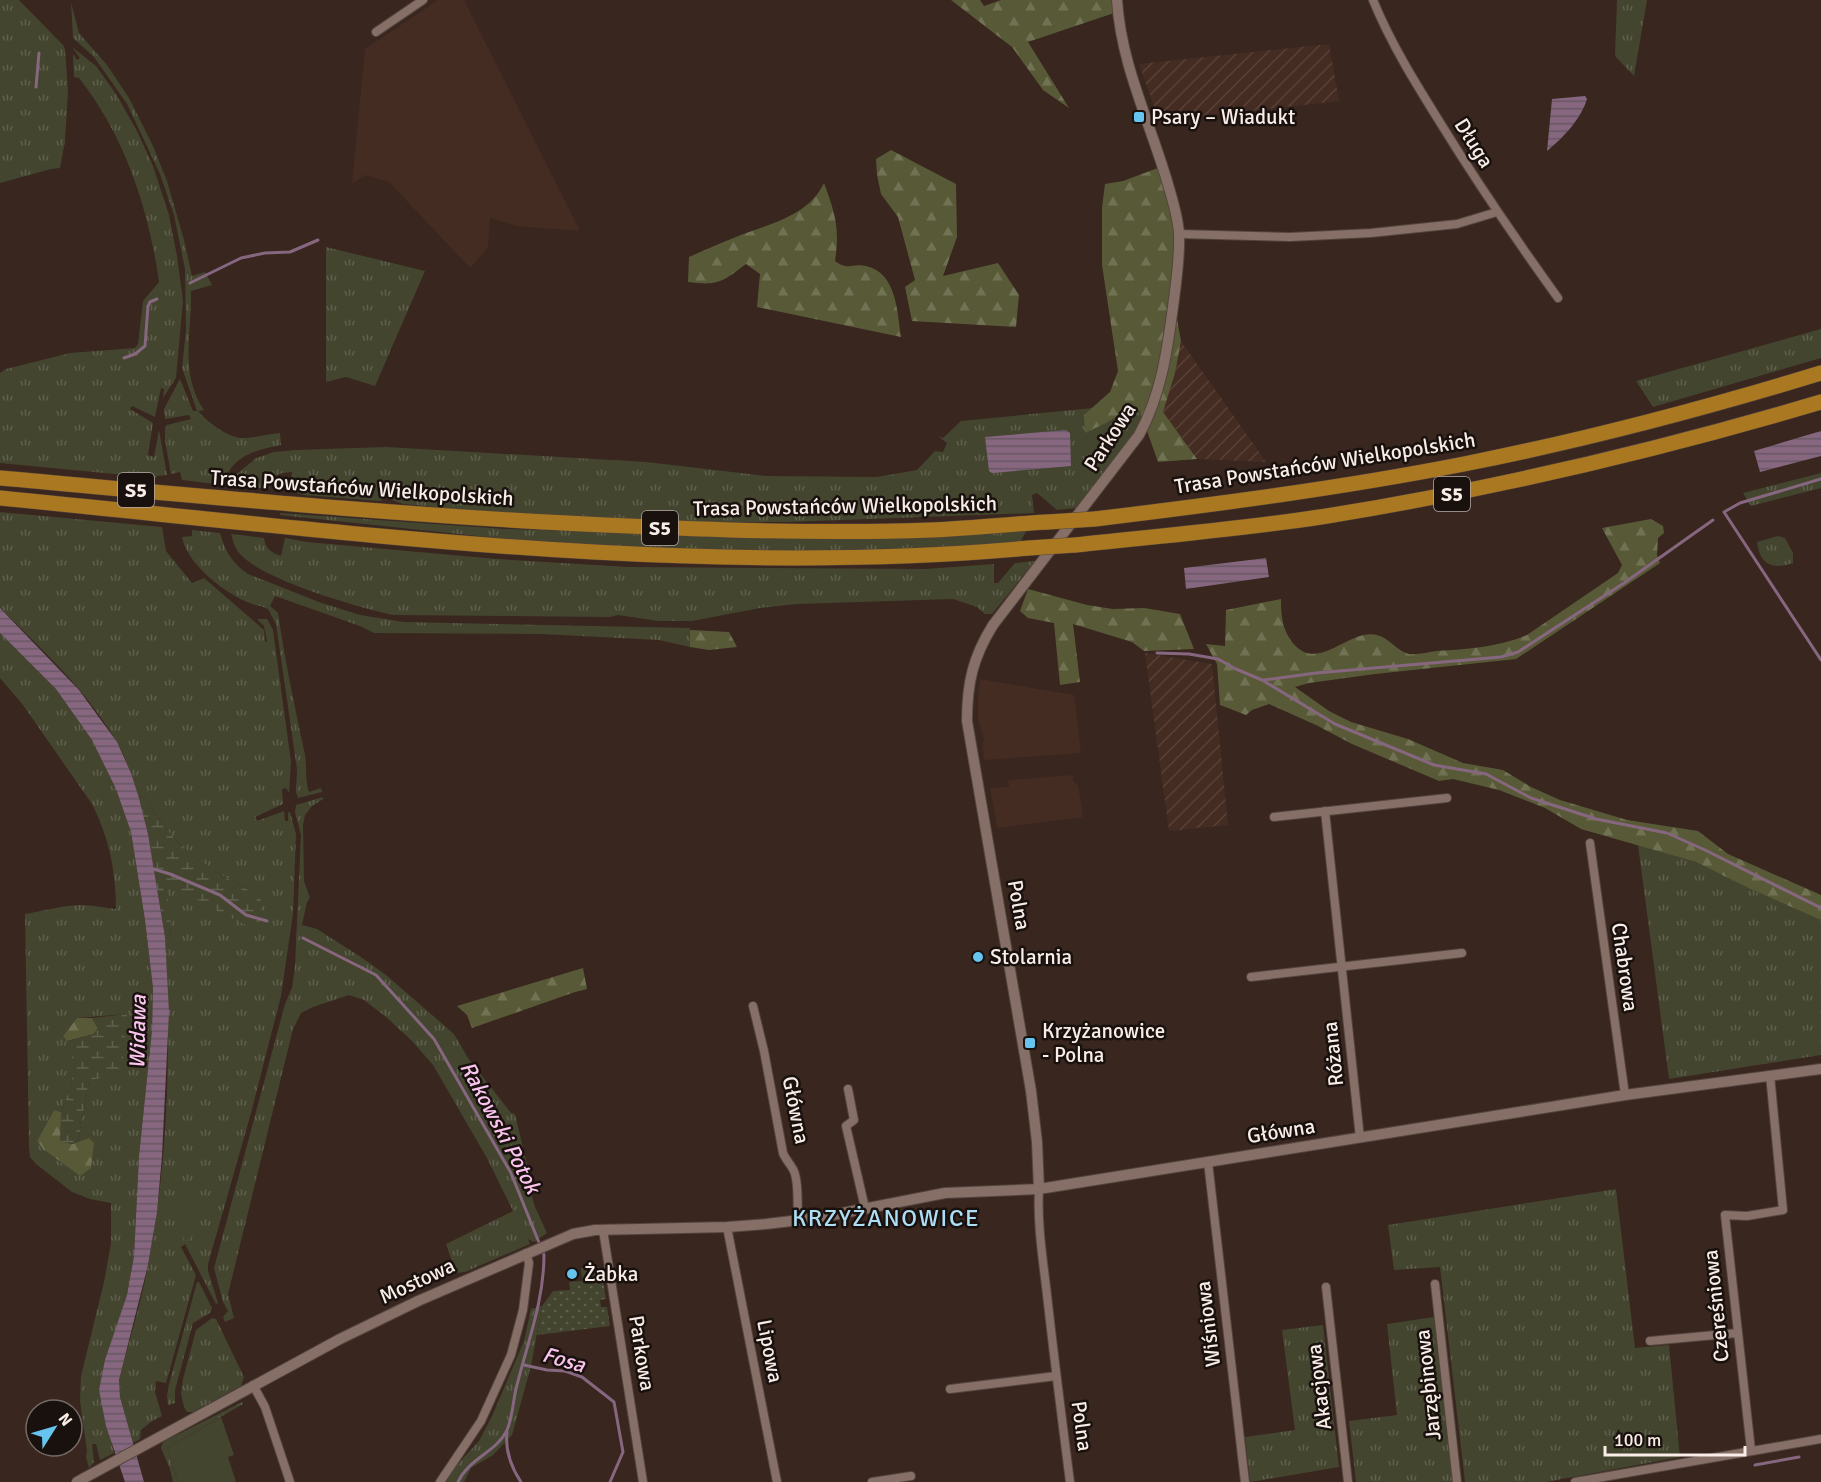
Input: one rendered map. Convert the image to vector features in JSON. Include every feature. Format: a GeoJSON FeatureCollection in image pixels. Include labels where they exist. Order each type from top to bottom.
{"type":"FeatureCollection","features":[{"type":"Feature","properties":{"kind":"highway","name":"Trasa Powstańców Wielkopolskich"},"geometry":{"type":"LineString","coordinates":[[0,478],[273,503],[483,519],[696,530],[933,530],[1095,519],[1318,490],[1465,464],[1602,434],[1821,373]]}},
{"type":"Feature","properties":{"kind":"highway","name":"Trasa Powstańców Wielkopolskich"},"geometry":{"type":"LineString","coordinates":[[0,498],[480,545],[690,556],[861,558],[946,555],[1221,530],[1326,516],[1465,492],[1604,462],[1821,402]]}},
{"type":"Feature","properties":{"kind":"street"},"geometry":{"type":"LineString","coordinates":[[376,32],[423,0]]}},
{"type":"Feature","properties":{"kind":"street","name":"Parkowa"},"geometry":{"type":"LineString","coordinates":[[1013,597],[1130,450],[1147,421],[1157,394],[1169,342],[1177,277],[1178,222],[1165,175],[1124,53],[1117,0]]}},
{"type":"Feature","properties":{"kind":"street","name":"Długa"},"geometry":{"type":"LineString","coordinates":[[1373,0],[1410,74],[1497,212],[1558,298]]}},
{"type":"Feature","properties":{"kind":"street"},"geometry":{"type":"LineString","coordinates":[[1179,234],[1290,237],[1371,233],[1457,224],[1497,212]]}},
{"type":"Feature","properties":{"kind":"street","name":"Polna"},"geometry":{"type":"LineString","coordinates":[[1013,597],[993,625],[976,656],[968,685],[967,721],[1037,1142],[1041,1238],[1070,1482]]}},
{"type":"Feature","properties":{"kind":"street"},"geometry":{"type":"LineString","coordinates":[[1274,817],[1448,798]]}},
{"type":"Feature","properties":{"kind":"street","name":"Różana"},"geometry":{"type":"LineString","coordinates":[[1325,812],[1360,1137]]}},
{"type":"Feature","properties":{"kind":"street","name":"Chabrowa"},"geometry":{"type":"LineString","coordinates":[[1590,843],[1625,1095]]}},
{"type":"Feature","properties":{"kind":"street"},"geometry":{"type":"LineString","coordinates":[[1251,977],[1462,953]]}},
{"type":"Feature","properties":{"kind":"street","name":"Główna"},"geometry":{"type":"LineString","coordinates":[[753,1006],[783,1152],[796,1176],[798,1220]]}},
{"type":"Feature","properties":{"kind":"street","name":"Główna"},"geometry":{"type":"LineString","coordinates":[[603,1230],[727,1227],[798,1220],[945,1193],[1039,1189],[1625,1095],[1821,1069]]}},
{"type":"Feature","properties":{"kind":"street","name":"Czereśniowa"},"geometry":{"type":"LineString","coordinates":[[1751,1450],[1725,1215],[1746,1216],[1783,1210],[1770,1075]]}},
{"type":"Feature","properties":{"kind":"street"},"geometry":{"type":"LineString","coordinates":[[848,1089],[854,1120],[846,1126],[865,1208]]}},
{"type":"Feature","properties":{"kind":"street","name":"Wiśniowa"},"geometry":{"type":"LineString","coordinates":[[1208,1162],[1245,1482]]}},
{"type":"Feature","properties":{"kind":"street","name":"Lipowa"},"geometry":{"type":"LineString","coordinates":[[727,1227],[777,1482]]}},
{"type":"Feature","properties":{"kind":"street","name":"Parkowa"},"geometry":{"type":"LineString","coordinates":[[603,1230],[643,1482]]}},
{"type":"Feature","properties":{"kind":"street","name":"Mostowa"},"geometry":{"type":"LineString","coordinates":[[77,1482],[253,1385],[418,1301],[573,1234],[603,1230]]}},
{"type":"Feature","properties":{"kind":"street"},"geometry":{"type":"LineString","coordinates":[[440,1482],[481,1421],[511,1355],[523,1310],[530,1251]]}},
{"type":"Feature","properties":{"kind":"street","name":"Jarzębinowa"},"geometry":{"type":"LineString","coordinates":[[1435,1284],[1457,1482]]}},
{"type":"Feature","properties":{"kind":"street","name":"Akacjowa"},"geometry":{"type":"LineString","coordinates":[[1326,1287],[1348,1482]]}},
{"type":"Feature","properties":{"kind":"street"},"geometry":{"type":"LineString","coordinates":[[1650,1341],[1737,1333]]}},
{"type":"Feature","properties":{"kind":"street","name":"Polna"},"geometry":{"type":"LineString","coordinates":[[950,1389],[1056,1376]]}},
{"type":"Feature","properties":{"kind":"street"},"geometry":{"type":"LineString","coordinates":[[253,1385],[265,1407],[290,1482]]}},
{"type":"Feature","properties":{"kind":"street"},"geometry":{"type":"LineString","coordinates":[[1575,1482],[1821,1439]]}},
{"type":"Feature","properties":{"kind":"street"},"geometry":{"type":"LineString","coordinates":[[872,1482],[911,1476]]}},
{"type":"Feature","properties":{"kind":"shaded area"},"geometry":{"type":"Polygon","coordinates":[[[438,0],[464,0],[580,231],[516,226],[490,218],[488,247],[470,268],[389,182],[365,175],[352,184],[365,49],[438,0]]]}},
{"type":"Feature","properties":{"kind":"shaded area"},"geometry":{"type":"Polygon","coordinates":[[[1329,44],[1339,101],[1159,121],[1139,64],[1329,44]]]}},
{"type":"Feature","properties":{"kind":"shaded area"},"geometry":{"type":"Polygon","coordinates":[[[1585,96],[1587,99],[1576,121],[1547,151],[1552,99],[1585,96]]]}},
{"type":"Feature","properties":{"kind":"shaded area"},"geometry":{"type":"Polygon","coordinates":[[[1181,341],[1266,462],[1197,459],[1163,412],[1175,373],[1181,341]]]}},
{"type":"Feature","properties":{"kind":"shaded area"},"geometry":{"type":"Polygon","coordinates":[[[1066,430],[1070,433],[1071,466],[992,473],[989,471],[985,437],[1066,430]]]}},
{"type":"Feature","properties":{"kind":"shaded area"},"geometry":{"type":"Polygon","coordinates":[[[1821,431],[1821,456],[1760,472],[1754,451],[1821,431]]]}},
{"type":"Feature","properties":{"kind":"shaded area"},"geometry":{"type":"Polygon","coordinates":[[[1266,558],[1269,577],[1186,589],[1184,568],[1266,558]]]}},
{"type":"Feature","properties":{"kind":"shaded area"},"geometry":{"type":"Polygon","coordinates":[[[0,608],[79,690],[117,742],[131,773],[148,834],[165,937],[169,1012],[157,1212],[148,1265],[119,1380],[120,1397],[144,1482],[125,1482],[106,1426],[99,1390],[105,1360],[127,1295],[134,1256],[139,1156],[152,1030],[153,988],[131,832],[116,789],[92,740],[56,689],[0,633],[0,608]]]}},
{"type":"Feature","properties":{"kind":"shaded area"},"geometry":{"type":"Polygon","coordinates":[[[1145,653],[1212,664],[1228,825],[1169,831],[1145,653]]]}},
{"type":"Feature","properties":{"kind":"shaded area"},"geometry":{"type":"Polygon","coordinates":[[[980,679],[1074,695],[1081,753],[984,760],[982,742],[985,742],[978,720],[980,679]]]}},
{"type":"Feature","properties":{"kind":"shaded area"},"geometry":{"type":"Polygon","coordinates":[[[1073,775],[1073,781],[1078,785],[1083,817],[997,828],[990,788],[1009,787],[1008,780],[1073,775]]]}},
{"type":"Feature","properties":{"kind":"green space"},"geometry":{"type":"Polygon","coordinates":[[[0,0],[19,0],[63,45],[68,91],[65,141],[60,168],[0,183],[0,0]]]}},
{"type":"Feature","properties":{"kind":"green space"},"geometry":{"type":"Polygon","coordinates":[[[951,0],[980,0],[984,6],[1001,0],[1113,0],[1114,13],[1028,42],[1069,108],[1043,90],[1012,47],[951,0]]]}},
{"type":"Feature","properties":{"kind":"green space"},"geometry":{"type":"Polygon","coordinates":[[[1617,0],[1647,0],[1634,76],[1615,56],[1617,0]]]}},
{"type":"Feature","properties":{"kind":"green space"},"geometry":{"type":"Polygon","coordinates":[[[71,2],[79,33],[107,65],[129,98],[153,146],[167,181],[192,276],[205,272],[212,285],[191,291],[188,352],[192,382],[196,396],[204,410],[198,411],[218,428],[236,437],[247,438],[280,433],[281,445],[245,456],[232,467],[223,485],[182,480],[180,472],[171,474],[165,427],[191,419],[189,415],[165,419],[164,409],[180,379],[193,411],[197,411],[182,368],[186,330],[185,269],[174,215],[160,174],[127,104],[94,57],[73,38],[71,2]]]}},
{"type":"Feature","properties":{"kind":"green space"},"geometry":{"type":"Polygon","coordinates":[[[72,47],[96,66],[116,94],[137,131],[153,166],[169,215],[177,256],[183,301],[176,378],[163,398],[164,389],[161,388],[155,417],[132,406],[130,409],[153,423],[148,455],[154,457],[159,430],[167,475],[156,478],[0,463],[0,373],[6,369],[70,353],[135,348],[138,344],[143,301],[159,282],[149,228],[132,175],[110,124],[79,78],[74,77],[73,54],[77,60],[80,58],[72,47]]]}},
{"type":"Feature","properties":{"kind":"green space"},"geometry":{"type":"Polygon","coordinates":[[[891,150],[956,184],[957,237],[943,276],[998,263],[1019,295],[1016,327],[912,321],[905,287],[915,280],[898,217],[881,194],[877,175],[876,159],[891,150]]]}},
{"type":"Feature","properties":{"kind":"green space"},"geometry":{"type":"Polygon","coordinates":[[[1166,165],[1184,248],[1177,319],[1181,341],[1175,373],[1163,412],[1197,459],[1158,462],[1140,411],[1127,410],[1085,433],[1084,415],[1110,392],[1118,371],[1102,265],[1102,208],[1105,184],[1123,181],[1166,165]]]}},
{"type":"Feature","properties":{"kind":"green space"},"geometry":{"type":"Polygon","coordinates":[[[824,183],[836,221],[835,261],[847,266],[866,266],[876,270],[884,277],[894,295],[901,337],[757,307],[760,274],[746,264],[731,275],[713,283],[688,282],[689,257],[798,212],[817,195],[824,183]]]}},
{"type":"Feature","properties":{"kind":"green space"},"geometry":{"type":"Polygon","coordinates":[[[326,247],[425,271],[375,386],[346,377],[326,382],[326,247]]]}},
{"type":"Feature","properties":{"kind":"green space"},"geometry":{"type":"Polygon","coordinates":[[[1821,329],[1821,358],[1653,407],[1636,381],[1821,329]]]}},
{"type":"Feature","properties":{"kind":"green space"},"geometry":{"type":"Polygon","coordinates":[[[1093,408],[1084,415],[1108,422],[1127,410],[1140,411],[1143,418],[1077,508],[1057,510],[1037,493],[1032,495],[1034,513],[788,522],[606,519],[403,504],[386,498],[380,501],[303,495],[290,491],[292,472],[276,476],[269,489],[231,485],[236,475],[256,458],[274,452],[386,447],[646,462],[766,476],[877,477],[917,470],[935,451],[943,452],[947,443],[938,436],[943,438],[961,421],[1093,408]]]}},
{"type":"Feature","properties":{"kind":"green space"},"geometry":{"type":"Polygon","coordinates":[[[1821,473],[1821,488],[1751,506],[1743,493],[1821,473]]]}},
{"type":"Feature","properties":{"kind":"green space"},"geometry":{"type":"Polygon","coordinates":[[[0,512],[162,527],[166,551],[192,583],[204,578],[264,630],[265,642],[267,641],[264,626],[257,619],[267,619],[273,630],[291,762],[289,793],[286,788],[282,789],[283,804],[255,817],[257,821],[284,811],[285,821],[288,821],[290,812],[296,834],[293,914],[281,996],[251,1113],[208,1264],[218,1303],[216,1304],[185,1244],[181,1247],[196,1275],[166,1383],[156,1381],[155,1392],[162,1416],[141,1430],[140,1439],[133,1443],[120,1397],[119,1380],[145,1280],[160,1184],[168,1060],[165,937],[171,937],[166,887],[172,885],[186,892],[261,897],[194,857],[168,831],[146,796],[139,798],[121,749],[93,707],[79,689],[0,608],[0,512]]]}},
{"type":"Feature","properties":{"kind":"green space"},"geometry":{"type":"Polygon","coordinates":[[[280,513],[505,529],[793,538],[1027,530],[1019,544],[795,552],[658,549],[533,542],[280,515],[280,513]]]}},
{"type":"Feature","properties":{"kind":"green space"},"geometry":{"type":"Polygon","coordinates":[[[1651,519],[1663,526],[1664,533],[1658,538],[1657,555],[1660,563],[1516,659],[1375,674],[1295,687],[1329,711],[1351,722],[1408,739],[1463,763],[1503,770],[1531,787],[1560,800],[1627,820],[1698,831],[1728,854],[1821,895],[1821,920],[1696,862],[1581,829],[1545,808],[1499,790],[1453,779],[1439,781],[1352,744],[1269,704],[1252,710],[1246,715],[1220,705],[1217,664],[1206,644],[1225,646],[1226,610],[1281,599],[1286,632],[1292,642],[1302,651],[1312,654],[1366,635],[1377,635],[1409,654],[1494,645],[1527,635],[1618,573],[1622,565],[1602,528],[1651,519]]]}},
{"type":"Feature","properties":{"kind":"green space"},"geometry":{"type":"Polygon","coordinates":[[[192,530],[220,533],[230,556],[248,574],[319,602],[360,615],[404,622],[690,628],[690,647],[659,640],[542,634],[374,633],[275,596],[270,606],[278,613],[305,755],[308,788],[309,792],[321,788],[322,792],[298,798],[297,769],[276,624],[268,609],[236,596],[206,575],[185,547],[182,537],[192,536],[192,530]]]}},
{"type":"Feature","properties":{"kind":"green space"},"geometry":{"type":"Polygon","coordinates":[[[231,534],[264,538],[269,550],[281,556],[285,538],[307,542],[497,559],[628,567],[926,569],[994,564],[994,583],[998,583],[1015,563],[1035,561],[992,614],[985,614],[977,607],[953,599],[797,604],[760,608],[692,621],[658,621],[618,615],[610,617],[393,615],[313,592],[270,574],[241,555],[231,534]]]}},
{"type":"Feature","properties":{"kind":"green space"},"geometry":{"type":"Polygon","coordinates":[[[1778,536],[1785,538],[1793,553],[1793,563],[1779,566],[1768,564],[1761,556],[1757,542],[1778,536]]]}},
{"type":"Feature","properties":{"kind":"green space"},"geometry":{"type":"Polygon","coordinates":[[[1028,589],[1087,605],[1113,609],[1144,608],[1180,614],[1194,649],[1144,651],[1132,642],[1073,624],[1080,682],[1060,685],[1054,623],[1028,618],[1020,611],[1028,589]]]}},
{"type":"Feature","properties":{"kind":"green space"},"geometry":{"type":"Polygon","coordinates":[[[690,630],[729,632],[737,647],[709,650],[690,647],[690,630]]]}},
{"type":"Feature","properties":{"kind":"green space"},"geometry":{"type":"Polygon","coordinates":[[[0,633],[56,689],[92,740],[116,789],[131,832],[153,988],[152,1030],[139,1156],[134,1256],[127,1295],[99,1390],[114,1453],[100,1460],[96,1444],[92,1444],[94,1462],[89,1468],[84,1430],[84,1398],[80,1398],[81,1376],[111,1243],[111,1203],[90,1199],[72,1192],[30,1157],[25,914],[75,905],[116,909],[115,882],[107,842],[92,804],[23,705],[0,678],[0,633]],[[127,1014],[77,1018],[63,1036],[67,1041],[72,1040],[72,1083],[61,1112],[54,1110],[37,1141],[43,1149],[80,1176],[89,1138],[78,1142],[89,1081],[127,1014]]]}},
{"type":"Feature","properties":{"kind":"green space"},"geometry":{"type":"Polygon","coordinates":[[[146,796],[168,831],[194,857],[261,897],[259,931],[221,913],[172,885],[167,888],[171,937],[165,937],[148,834],[139,798],[146,796]]]}},
{"type":"Feature","properties":{"kind":"green space"},"geometry":{"type":"Polygon","coordinates":[[[323,797],[305,815],[303,825],[304,881],[310,898],[302,925],[317,929],[361,957],[386,975],[454,1034],[468,1058],[511,1113],[515,1114],[528,1169],[527,1180],[535,1207],[547,1233],[534,1242],[528,1239],[530,1244],[465,1272],[456,1273],[446,1244],[513,1211],[487,1158],[433,1065],[386,1017],[364,1000],[349,995],[301,1013],[293,1029],[228,1294],[234,1318],[225,1322],[223,1317],[228,1311],[223,1302],[214,1268],[285,1004],[292,988],[301,835],[295,812],[296,805],[323,797]]]}},
{"type":"Feature","properties":{"kind":"green space"},"geometry":{"type":"Polygon","coordinates":[[[1638,845],[1696,862],[1821,920],[1821,1055],[1669,1079],[1638,845]]]}},
{"type":"Feature","properties":{"kind":"green space"},"geometry":{"type":"Polygon","coordinates":[[[583,968],[587,989],[472,1028],[467,1015],[457,1006],[583,968]]]}},
{"type":"Feature","properties":{"kind":"green space"},"geometry":{"type":"Polygon","coordinates":[[[127,1014],[122,1072],[89,1081],[78,1142],[72,1144],[60,1141],[61,1112],[72,1083],[72,1040],[94,1034],[98,1028],[92,1018],[127,1014]]]}},
{"type":"Feature","properties":{"kind":"green space"},"geometry":{"type":"Polygon","coordinates":[[[77,1018],[92,1018],[98,1028],[94,1034],[67,1041],[63,1036],[77,1018]]]}},
{"type":"Feature","properties":{"kind":"green space"},"geometry":{"type":"Polygon","coordinates":[[[54,1110],[61,1112],[61,1141],[72,1144],[89,1138],[94,1143],[91,1168],[80,1176],[43,1149],[37,1141],[54,1110]]]}},
{"type":"Feature","properties":{"kind":"green space"},"geometry":{"type":"Polygon","coordinates":[[[1616,1189],[1635,1348],[1669,1345],[1680,1457],[1546,1482],[1465,1482],[1440,1267],[1394,1270],[1388,1225],[1616,1189]]]}},
{"type":"Feature","properties":{"kind":"green space"},"geometry":{"type":"Polygon","coordinates":[[[202,1195],[191,1238],[185,1241],[170,1212],[202,1195]]]}},
{"type":"Feature","properties":{"kind":"green space"},"geometry":{"type":"Polygon","coordinates":[[[589,1267],[590,1270],[601,1267],[606,1299],[600,1300],[601,1307],[607,1307],[610,1326],[537,1335],[542,1306],[553,1291],[570,1290],[569,1282],[582,1281],[581,1268],[589,1267]]]}},
{"type":"Feature","properties":{"kind":"green space"},"geometry":{"type":"Polygon","coordinates":[[[197,1282],[212,1308],[210,1313],[193,1323],[175,1390],[175,1403],[168,1405],[169,1384],[197,1282]]]}},
{"type":"Feature","properties":{"kind":"green space"},"geometry":{"type":"Polygon","coordinates":[[[542,1306],[531,1366],[512,1435],[493,1455],[471,1468],[464,1482],[446,1482],[453,1469],[479,1441],[524,1341],[531,1309],[542,1306]]]}},
{"type":"Feature","properties":{"kind":"green space"},"geometry":{"type":"Polygon","coordinates":[[[1434,1317],[1453,1482],[1356,1482],[1349,1421],[1397,1415],[1387,1324],[1434,1317]]]}},
{"type":"Feature","properties":{"kind":"green space"},"geometry":{"type":"Polygon","coordinates":[[[212,1318],[216,1319],[244,1377],[241,1386],[193,1412],[187,1412],[181,1394],[196,1330],[212,1318]]]}},
{"type":"Feature","properties":{"kind":"green space"},"geometry":{"type":"Polygon","coordinates":[[[1323,1325],[1339,1467],[1250,1482],[1245,1437],[1295,1430],[1282,1330],[1323,1325]]]}},
{"type":"Feature","properties":{"kind":"green space"},"geometry":{"type":"Polygon","coordinates":[[[242,1402],[243,1404],[167,1448],[178,1482],[173,1482],[161,1448],[163,1442],[242,1402]]]}},
{"type":"Feature","properties":{"kind":"green space"},"geometry":{"type":"Polygon","coordinates":[[[221,1417],[234,1455],[228,1457],[236,1482],[178,1482],[167,1448],[221,1417]]]}},
{"type":"Feature","properties":{"kind":"waterway"},"geometry":{"type":"LineString","coordinates":[[36,87],[39,53]]}},
{"type":"Feature","properties":{"kind":"waterway"},"geometry":{"type":"LineString","coordinates":[[190,283],[241,258],[265,253],[290,252],[318,240]]}},
{"type":"Feature","properties":{"kind":"waterway"},"geometry":{"type":"LineString","coordinates":[[124,358],[135,354],[145,346],[148,306],[150,302],[157,299]]}},
{"type":"Feature","properties":{"kind":"waterway"},"geometry":{"type":"LineString","coordinates":[[1821,479],[1740,503],[1724,512],[1821,660]]}},
{"type":"Feature","properties":{"kind":"waterway"},"geometry":{"type":"LineString","coordinates":[[1264,680],[1316,673],[1501,657],[1518,652],[1624,583],[1713,520]]}},
{"type":"Feature","properties":{"kind":"waterway"},"geometry":{"type":"LineString","coordinates":[[1157,653],[1189,654],[1218,659],[1262,680],[1335,724],[1434,765],[1486,774],[1531,798],[1596,819],[1667,833],[1821,908]]}},
{"type":"Feature","properties":{"kind":"waterway","name":"Rakowski Potok"},"geometry":{"type":"LineString","coordinates":[[150,868],[220,895],[246,915],[267,921]]}},
{"type":"Feature","properties":{"kind":"waterway","name":"Rakowski Potok"},"geometry":{"type":"LineString","coordinates":[[303,938],[376,975],[434,1039],[511,1173],[544,1255],[535,1320],[507,1430],[497,1444],[469,1467],[458,1482]]}},
{"type":"Feature","properties":{"kind":"waterway","name":"Fosa"},"geometry":{"type":"LineString","coordinates":[[524,1365],[565,1371],[582,1377],[614,1402],[623,1452],[610,1482]]}},
{"type":"Feature","properties":{"kind":"waterway","name":"Fosa"},"geometry":{"type":"LineString","coordinates":[[507,1432],[510,1458],[521,1482]]}},
{"type":"Feature","properties":{"kind":"waterway"},"geometry":{"type":"LineString","coordinates":[[1755,1465],[1799,1457]]}},
{"type":"Feature","properties":{"kind":"place","name":"Psary – Wiadukt"},"geometry":{"type":"Point","coordinates":[1139,117]}},
{"type":"Feature","properties":{"kind":"place","name":"Stolarnia"},"geometry":{"type":"Point","coordinates":[978,957]}},
{"type":"Feature","properties":{"kind":"place","name":"Krzyżanowice - Polna"},"geometry":{"type":"Point","coordinates":[1030,1043]}},
{"type":"Feature","properties":{"kind":"place","name":"Żabka"},"geometry":{"type":"Point","coordinates":[572,1274]}},
{"type":"Feature","properties":{"kind":"district","name":"KRZYŻANOWICE"},"geometry":{"type":"Point","coordinates":[886,1218]}},
{"type":"Feature","properties":{"kind":"water label","name":"Widawa"},"geometry":{"type":"Point","coordinates":[137,1032]}}]}
